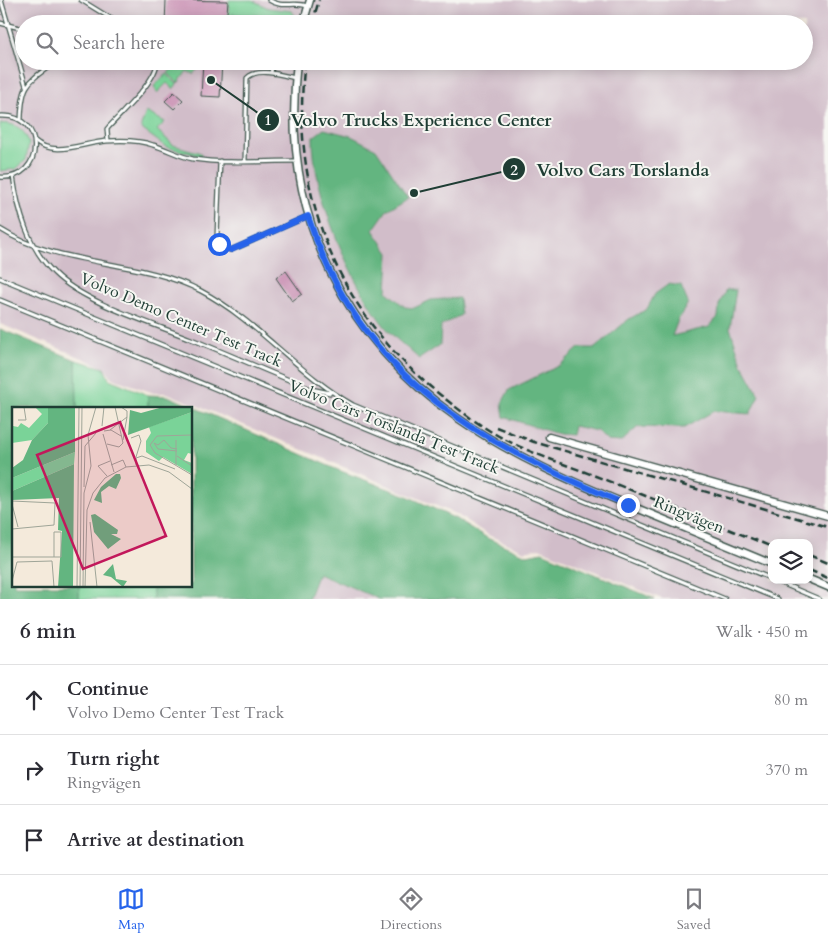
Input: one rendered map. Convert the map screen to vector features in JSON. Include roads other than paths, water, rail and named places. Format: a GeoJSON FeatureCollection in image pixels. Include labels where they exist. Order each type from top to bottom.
{"type":"FeatureCollection","features":[{"type":"Feature","properties":{"kind":"street","name":"Ringvägen"},"geometry":{"type":"LineString","coordinates":[[295,70],[293,114],[296,161],[308,216],[324,259],[357,319],[392,363],[444,409],[493,442],[547,470],[768,562]]}},
{"type":"Feature","properties":{"kind":"street"},"geometry":{"type":"LineString","coordinates":[[549,438],[631,458],[828,516]]}},
{"type":"Feature","properties":{"kind":"street"},"geometry":{"type":"LineString","coordinates":[[813,581],[828,587]]}},
{"type":"Feature","properties":{"kind":"lane"},"geometry":{"type":"LineString","coordinates":[[1,0],[15,49]]}},
{"type":"Feature","properties":{"kind":"lane"},"geometry":{"type":"LineString","coordinates":[[81,0],[105,15]]}},
{"type":"Feature","properties":{"kind":"lane"},"geometry":{"type":"LineString","coordinates":[[269,0],[282,6],[309,3]]}},
{"type":"Feature","properties":{"kind":"lane"},"geometry":{"type":"LineString","coordinates":[[0,23],[15,26]]}},
{"type":"Feature","properties":{"kind":"lane"},"geometry":{"type":"LineString","coordinates":[[21,70],[26,86]]}},
{"type":"Feature","properties":{"kind":"lane"},"geometry":{"type":"LineString","coordinates":[[21,121],[26,86],[30,80],[44,70]]}},
{"type":"Feature","properties":{"kind":"lane"},"geometry":{"type":"LineString","coordinates":[[108,141],[107,129],[152,78],[156,70]]}},
{"type":"Feature","properties":{"kind":"lane"},"geometry":{"type":"LineString","coordinates":[[245,161],[247,78],[255,73],[271,73],[295,78]]}},
{"type":"Feature","properties":{"kind":"lane"},"geometry":{"type":"LineString","coordinates":[[0,116],[12,117],[21,121],[30,129],[34,140],[35,152],[31,162],[23,171],[13,176],[0,177]]}},
{"type":"Feature","properties":{"kind":"lane"},"geometry":{"type":"LineString","coordinates":[[34,140],[40,145],[53,150],[108,141],[144,142],[191,159],[296,161]]}},
{"type":"Feature","properties":{"kind":"lane"},"geometry":{"type":"LineString","coordinates":[[220,161],[217,236],[221,247],[231,250],[308,216]]}},
{"type":"Feature","properties":{"kind":"lane","name":"Volvo Demo Center Test Track"},"geometry":{"type":"LineString","coordinates":[[13,176],[21,214],[33,246],[54,274],[81,292],[311,389],[333,394],[374,414],[768,578]]}},
{"type":"Feature","properties":{"kind":"lane","name":"Volvo Demo Center Test Track"},"geometry":{"type":"LineString","coordinates":[[0,229],[33,246],[57,253],[164,275],[202,292],[248,323],[333,394]]}},
{"type":"Feature","properties":{"kind":"lane","name":"Volvo Cars Torslanda Test Track"},"geometry":{"type":"LineString","coordinates":[[0,278],[778,599]]}},
{"type":"Feature","properties":{"kind":"lane","name":"Volvo Cars Torslanda Test Track"},"geometry":{"type":"LineString","coordinates":[[0,300],[725,599]]}},
{"type":"Feature","properties":{"kind":"lane","name":"Volvo Demo Center Test Track"},"geometry":{"type":"LineString","coordinates":[[783,584],[819,599]]}},
{"type":"Feature","properties":{"kind":"railway"},"geometry":{"type":"LineString","coordinates":[[315,15],[319,0]]}},
{"type":"Feature","properties":{"kind":"railway"},"geometry":{"type":"LineString","coordinates":[[304,70],[302,110],[305,158],[314,204],[329,248],[349,290],[375,329],[406,364],[458,409],[506,440],[768,545]]}},
{"type":"Feature","properties":{"kind":"railway"},"geometry":{"type":"LineString","coordinates":[[496,427],[534,442],[828,527]]}},
{"type":"Feature","properties":{"kind":"railway"},"geometry":{"type":"LineString","coordinates":[[813,557],[828,563]]}},
{"type":"Feature","properties":{"kind":"railway"},"geometry":{"type":"LineString","coordinates":[[813,572],[828,578]]}},
{"type":"Feature","properties":{"kind":"place","name":"Volvo Trucks Experience Center"},"geometry":{"type":"Point","coordinates":[211,80]}},
{"type":"Feature","properties":{"kind":"place","name":"Volvo Cars Torslanda"},"geometry":{"type":"Point","coordinates":[414,193]}}]}
